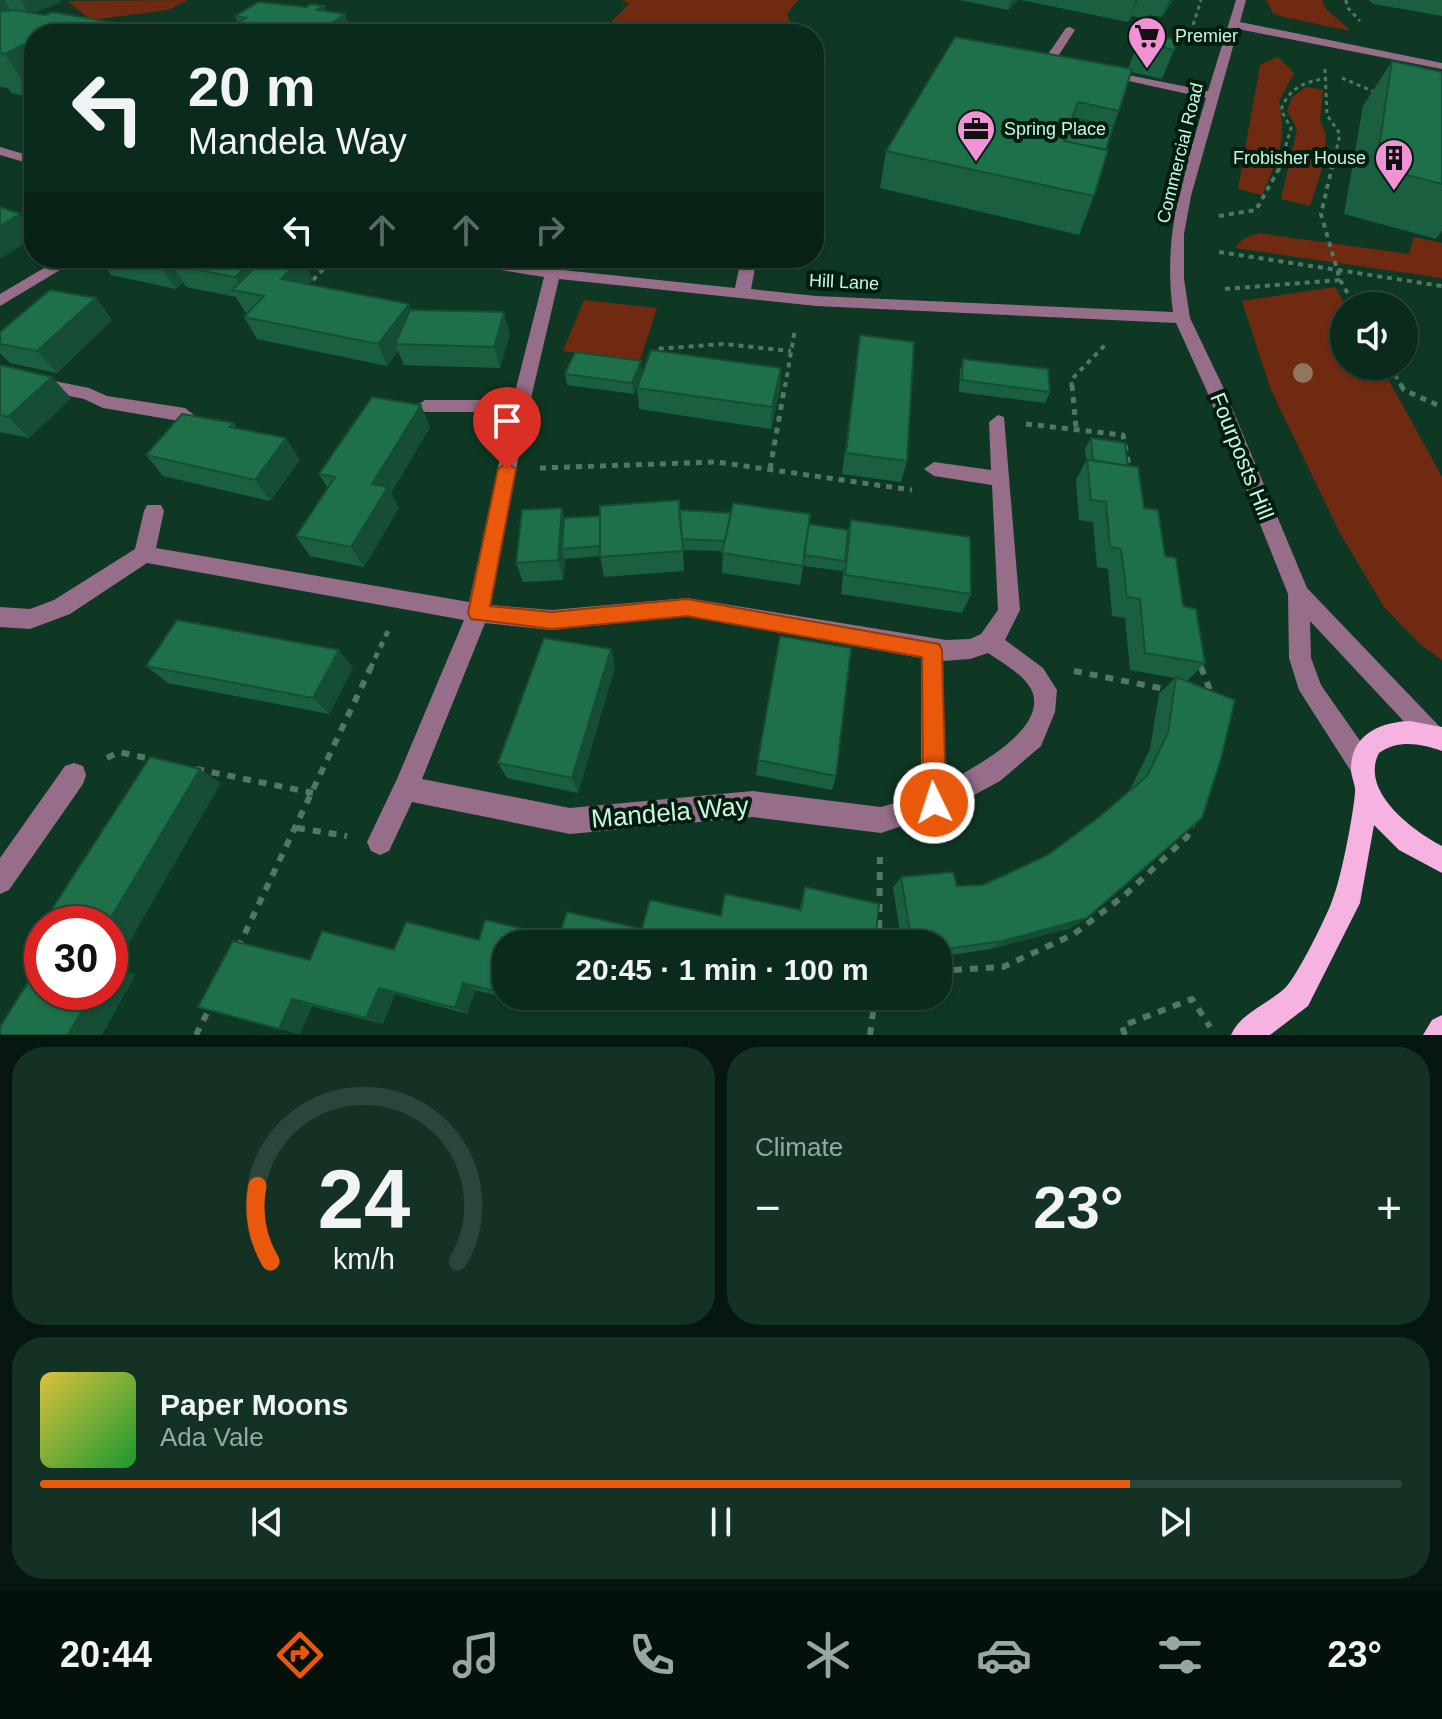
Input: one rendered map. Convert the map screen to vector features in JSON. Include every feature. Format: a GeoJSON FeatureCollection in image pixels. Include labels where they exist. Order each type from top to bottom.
{"type":"FeatureCollection","features":[{"type":"Feature","properties":{"kind":"main road"},"geometry":{"type":"LineString","coordinates":[[1246,1035],[1298,996],[1346,903],[1365,778],[1366,751],[1377,739],[1391,732],[1410,731],[1437,737]]}},
{"type":"Feature","properties":{"kind":"main road"},"geometry":{"type":"LineString","coordinates":[[1365,778],[1380,812],[1400,835],[1425,853],[1442,860]]}},
{"type":"Feature","properties":{"kind":"main road"},"geometry":{"type":"LineString","coordinates":[[1438,1035],[1442,1030]]}},
{"type":"Feature","properties":{"kind":"street","name":"Commercial Road"},"geometry":{"type":"LineString","coordinates":[[1182,318],[1176,279],[1177,234],[1184,196],[1241,0]]}},
{"type":"Feature","properties":{"kind":"street"},"geometry":{"type":"LineString","coordinates":[[1232,24],[1442,66]]}},
{"type":"Feature","properties":{"kind":"street"},"geometry":{"type":"LineString","coordinates":[[1070,30],[1048,63],[1058,71],[1075,69]]}},
{"type":"Feature","properties":{"kind":"street"},"geometry":{"type":"LineString","coordinates":[[1090,72],[1213,96]]}},
{"type":"Feature","properties":{"kind":"street"},"geometry":{"type":"LineString","coordinates":[[0,151],[24,158]]}},
{"type":"Feature","properties":{"kind":"street"},"geometry":{"type":"LineString","coordinates":[[0,301],[55,268]]}},
{"type":"Feature","properties":{"kind":"street","name":"Hill Lane"},"geometry":{"type":"LineString","coordinates":[[517,268],[816,301],[1182,318]]}},
{"type":"Feature","properties":{"kind":"street"},"geometry":{"type":"LineString","coordinates":[[742,294],[747,268]]}},
{"type":"Feature","properties":{"kind":"street"},"geometry":{"type":"LineString","coordinates":[[380,842],[406,788],[478,613],[520,406],[553,274]]}},
{"type":"Feature","properties":{"kind":"street","name":"Fourposts Hill"},"geometry":{"type":"LineString","coordinates":[[1182,318],[1215,389],[1299,594],[1355,657],[1437,737]]}},
{"type":"Feature","properties":{"kind":"street"},"geometry":{"type":"LineString","coordinates":[[0,376],[89,394],[103,402],[185,415]]}},
{"type":"Feature","properties":{"kind":"street"},"geometry":{"type":"LineString","coordinates":[[425,406],[520,406]]}},
{"type":"Feature","properties":{"kind":"street"},"geometry":{"type":"LineString","coordinates":[[0,617],[30,619],[62,607],[144,554],[401,602],[478,613],[552,620],[687,607],[932,650],[965,652],[990,641],[1002,631],[1009,610],[998,422]]}},
{"type":"Feature","properties":{"kind":"street"},"geometry":{"type":"LineString","coordinates":[[934,469],[1002,479]]}},
{"type":"Feature","properties":{"kind":"street"},"geometry":{"type":"LineString","coordinates":[[144,554],[154,511]]}},
{"type":"Feature","properties":{"kind":"street","name":"Fourposts Hill"},"geometry":{"type":"LineString","coordinates":[[1299,594],[1300,658],[1311,690],[1365,778]]}},
{"type":"Feature","properties":{"kind":"street","name":"Mandela Way"},"geometry":{"type":"LineString","coordinates":[[406,788],[570,821],[753,804],[881,820],[934,803],[991,772],[1032,738],[1043,712],[1045,690],[1035,675],[990,641]]}},
{"type":"Feature","properties":{"kind":"street"},"geometry":{"type":"LineString","coordinates":[[932,650],[934,803]]}},
{"type":"Feature","properties":{"kind":"street"},"geometry":{"type":"LineString","coordinates":[[3,872],[74,775]]}},
{"type":"Feature","properties":{"kind":"path"},"geometry":{"type":"LineString","coordinates":[[1200,40],[1189,38],[1201,0]]}},
{"type":"Feature","properties":{"kind":"path"},"geometry":{"type":"LineString","coordinates":[[1323,62],[1327,78],[1327,115],[1340,134],[1321,214],[1340,280],[1347,292]]}},
{"type":"Feature","properties":{"kind":"path"},"geometry":{"type":"LineString","coordinates":[[1219,216],[1256,210],[1283,162],[1291,128],[1281,110],[1286,95],[1306,82],[1327,78]]}},
{"type":"Feature","properties":{"kind":"path"},"geometry":{"type":"LineString","coordinates":[[1360,85],[1389,99]]}},
{"type":"Feature","properties":{"kind":"path"},"geometry":{"type":"LineString","coordinates":[[1219,252],[1442,286]]}},
{"type":"Feature","properties":{"kind":"path"},"geometry":{"type":"LineString","coordinates":[[313,280],[324,268]]}},
{"type":"Feature","properties":{"kind":"path"},"geometry":{"type":"LineString","coordinates":[[1225,289],[1340,280]]}},
{"type":"Feature","properties":{"kind":"path"},"geometry":{"type":"LineString","coordinates":[[770,469],[797,316]]}},
{"type":"Feature","properties":{"kind":"path"},"geometry":{"type":"LineString","coordinates":[[1076,428],[1071,380],[1111,338]]}},
{"type":"Feature","properties":{"kind":"path"},"geometry":{"type":"LineString","coordinates":[[652,358],[655,349],[723,344],[791,351]]}},
{"type":"Feature","properties":{"kind":"path"},"geometry":{"type":"LineString","coordinates":[[1398,380],[1404,390],[1442,407]]}},
{"type":"Feature","properties":{"kind":"path"},"geometry":{"type":"LineString","coordinates":[[998,422],[1123,435],[1136,485]]}},
{"type":"Feature","properties":{"kind":"path"},"geometry":{"type":"LineString","coordinates":[[507,469],[717,462],[918,490],[934,469]]}},
{"type":"Feature","properties":{"kind":"path"},"geometry":{"type":"LineString","coordinates":[[236,952],[401,602]]}},
{"type":"Feature","properties":{"kind":"path"},"geometry":{"type":"LineString","coordinates":[[1197,655],[1213,698],[1198,695]]}},
{"type":"Feature","properties":{"kind":"path"},"geometry":{"type":"LineString","coordinates":[[1018,660],[1183,692]]}},
{"type":"Feature","properties":{"kind":"path"},"geometry":{"type":"LineString","coordinates":[[74,775],[119,752],[164,762]]}},
{"type":"Feature","properties":{"kind":"path"},"geometry":{"type":"LineString","coordinates":[[194,768],[313,793]]}},
{"type":"Feature","properties":{"kind":"path"},"geometry":{"type":"LineString","coordinates":[[952,970],[1003,967],[1074,934],[1126,894],[1187,837],[1197,812]]}},
{"type":"Feature","properties":{"kind":"path"},"geometry":{"type":"LineString","coordinates":[[879,930],[881,820]]}},
{"type":"Feature","properties":{"kind":"path"},"geometry":{"type":"LineString","coordinates":[[297,828],[380,842]]}},
{"type":"Feature","properties":{"kind":"path"},"geometry":{"type":"LineString","coordinates":[[196,1035],[216,994]]}},
{"type":"Feature","properties":{"kind":"path"},"geometry":{"type":"LineString","coordinates":[[1125,1035],[1122,1026],[1192,999],[1203,1017]]}},
{"type":"Feature","properties":{"kind":"path"},"geometry":{"type":"LineString","coordinates":[[870,1035],[873,1010]]}},
{"type":"Feature","properties":{"kind":"shaded area"},"geometry":{"type":"Polygon","coordinates":[[[188,0],[168,10],[91,20],[67,1],[188,0]]]}},
{"type":"Feature","properties":{"kind":"shaded area"},"geometry":{"type":"Polygon","coordinates":[[[620,0],[798,0],[787,14],[790,24],[609,24],[630,3],[620,0]]]}},
{"type":"Feature","properties":{"kind":"shaded area"},"geometry":{"type":"Polygon","coordinates":[[[1266,0],[1322,0],[1326,9],[1351,31],[1273,13],[1266,0]]]}},
{"type":"Feature","properties":{"kind":"shaded area"},"geometry":{"type":"Polygon","coordinates":[[[1278,57],[1294,73],[1279,101],[1282,128],[1280,150],[1262,195],[1238,189],[1260,65],[1278,57]]]}},
{"type":"Feature","properties":{"kind":"shaded area"},"geometry":{"type":"Polygon","coordinates":[[[1306,87],[1323,90],[1320,120],[1326,135],[1323,166],[1310,206],[1281,199],[1297,129],[1287,111],[1292,97],[1306,87]]]}},
{"type":"Feature","properties":{"kind":"shaded area"},"geometry":{"type":"Polygon","coordinates":[[[1258,233],[1409,254],[1414,237],[1442,243],[1442,278],[1235,248],[1243,239],[1258,233]]]}},
{"type":"Feature","properties":{"kind":"shaded area"},"geometry":{"type":"Polygon","coordinates":[[[1335,287],[1338,292],[1330,292],[1330,380],[1389,380],[1442,477],[1442,660],[1420,644],[1384,607],[1340,533],[1271,390],[1242,301],[1335,287]]]}},
{"type":"Feature","properties":{"kind":"shaded area"},"geometry":{"type":"Polygon","coordinates":[[[584,300],[657,308],[640,360],[563,351],[584,300]]]}},
{"type":"Feature","properties":{"kind":"building"},"geometry":{"type":"Polygon","coordinates":[[[259,2],[306,7],[311,4],[324,6],[317,10],[345,14],[331,24],[235,24],[246,18],[235,16],[259,2]]]}},
{"type":"Feature","properties":{"kind":"building"},"geometry":{"type":"Polygon","coordinates":[[[16,10],[45,15],[53,12],[119,24],[24,24],[24,44],[5,54],[0,53],[0,11],[16,10]]]}},
{"type":"Feature","properties":{"kind":"building"},"geometry":{"type":"Polygon","coordinates":[[[1143,33],[1178,40],[1174,50],[1138,42],[1143,33]]]}},
{"type":"Feature","properties":{"kind":"building"},"geometry":{"type":"Polygon","coordinates":[[[955,37],[1132,69],[1119,111],[1078,102],[1064,141],[1108,150],[1094,196],[886,151],[955,37]]]}},
{"type":"Feature","properties":{"kind":"building"},"geometry":{"type":"Polygon","coordinates":[[[1392,61],[1442,72],[1442,184],[1376,167],[1392,61]]]}},
{"type":"Feature","properties":{"kind":"building"},"geometry":{"type":"Polygon","coordinates":[[[1073,118],[1113,126],[1106,150],[1065,141],[1073,118]]]}},
{"type":"Feature","properties":{"kind":"building"},"geometry":{"type":"Polygon","coordinates":[[[0,207],[20,214],[0,226],[0,207]]]}},
{"type":"Feature","properties":{"kind":"building"},"geometry":{"type":"Polygon","coordinates":[[[188,268],[244,268],[235,277],[188,268]]]}},
{"type":"Feature","properties":{"kind":"building"},"geometry":{"type":"Polygon","coordinates":[[[255,268],[292,268],[281,279],[409,304],[378,344],[244,317],[264,296],[232,290],[255,268]]]}},
{"type":"Feature","properties":{"kind":"building"},"geometry":{"type":"Polygon","coordinates":[[[50,290],[96,298],[37,351],[0,344],[0,332],[50,290]]]}},
{"type":"Feature","properties":{"kind":"building"},"geometry":{"type":"Polygon","coordinates":[[[410,310],[504,312],[494,347],[395,344],[410,310]]]}},
{"type":"Feature","properties":{"kind":"building"},"geometry":{"type":"Polygon","coordinates":[[[860,335],[914,342],[907,461],[846,453],[860,335]]]}},
{"type":"Feature","properties":{"kind":"building"},"geometry":{"type":"Polygon","coordinates":[[[651,350],[781,368],[772,407],[637,388],[651,350]]]}},
{"type":"Feature","properties":{"kind":"building"},"geometry":{"type":"Polygon","coordinates":[[[575,352],[641,361],[632,383],[565,374],[575,352]]]}},
{"type":"Feature","properties":{"kind":"building"},"geometry":{"type":"Polygon","coordinates":[[[963,359],[1048,369],[1050,392],[962,380],[963,359]]]}},
{"type":"Feature","properties":{"kind":"building"},"geometry":{"type":"Polygon","coordinates":[[[0,365],[52,377],[8,417],[0,415],[0,365]]]}},
{"type":"Feature","properties":{"kind":"building"},"geometry":{"type":"Polygon","coordinates":[[[372,397],[421,405],[372,484],[388,487],[351,547],[296,536],[335,477],[319,474],[372,397]]]}},
{"type":"Feature","properties":{"kind":"building"},"geometry":{"type":"Polygon","coordinates":[[[182,414],[234,423],[230,427],[286,438],[255,480],[146,455],[182,414]]]}},
{"type":"Feature","properties":{"kind":"building"},"geometry":{"type":"Polygon","coordinates":[[[1091,438],[1125,443],[1128,466],[1093,460],[1091,438]]]}},
{"type":"Feature","properties":{"kind":"building"},"geometry":{"type":"Polygon","coordinates":[[[1087,460],[1138,467],[1144,508],[1158,510],[1165,556],[1176,558],[1183,606],[1196,609],[1205,663],[1145,653],[1140,599],[1127,597],[1121,549],[1110,547],[1106,502],[1091,500],[1087,460]]]}},
{"type":"Feature","properties":{"kind":"building"},"geometry":{"type":"Polygon","coordinates":[[[679,500],[683,551],[600,557],[600,506],[679,500]]]}},
{"type":"Feature","properties":{"kind":"building"},"geometry":{"type":"Polygon","coordinates":[[[733,503],[810,514],[803,566],[722,553],[733,503]]]}},
{"type":"Feature","properties":{"kind":"building"},"geometry":{"type":"Polygon","coordinates":[[[562,508],[558,560],[516,563],[522,510],[562,508]]]}},
{"type":"Feature","properties":{"kind":"building"},"geometry":{"type":"Polygon","coordinates":[[[679,510],[731,513],[725,541],[682,539],[679,510]]]}},
{"type":"Feature","properties":{"kind":"building"},"geometry":{"type":"Polygon","coordinates":[[[600,516],[600,546],[562,549],[564,518],[600,516]]]}},
{"type":"Feature","properties":{"kind":"building"},"geometry":{"type":"Polygon","coordinates":[[[851,520],[970,537],[971,594],[845,575],[851,520]]]}},
{"type":"Feature","properties":{"kind":"building"},"geometry":{"type":"Polygon","coordinates":[[[809,524],[848,530],[845,561],[804,555],[809,524]]]}},
{"type":"Feature","properties":{"kind":"building"},"geometry":{"type":"Polygon","coordinates":[[[177,620],[339,650],[313,698],[146,666],[177,620]]]}},
{"type":"Feature","properties":{"kind":"building"},"geometry":{"type":"Polygon","coordinates":[[[780,636],[851,648],[836,776],[758,760],[780,636]]]}},
{"type":"Feature","properties":{"kind":"building"},"geometry":{"type":"Polygon","coordinates":[[[544,638],[611,649],[572,778],[498,763],[544,638]]]}},
{"type":"Feature","properties":{"kind":"building"},"geometry":{"type":"Polygon","coordinates":[[[1176,677],[1235,700],[1221,759],[1202,818],[1087,918],[1003,941],[952,948],[952,930],[910,930],[901,877],[953,872],[957,886],[983,885],[1048,855],[1147,776],[1168,733],[1176,677]]]}},
{"type":"Feature","properties":{"kind":"building"},"geometry":{"type":"Polygon","coordinates":[[[150,757],[200,769],[118,906],[54,906],[150,757]]]}},
{"type":"Feature","properties":{"kind":"building"},"geometry":{"type":"Polygon","coordinates":[[[805,887],[879,904],[876,930],[561,930],[567,912],[642,929],[650,900],[721,916],[725,894],[801,910],[805,887]]]}},
{"type":"Feature","properties":{"kind":"building"},"geometry":{"type":"Polygon","coordinates":[[[485,920],[529,930],[492,930],[492,990],[463,983],[455,1008],[379,988],[366,1018],[292,999],[279,1029],[198,1007],[233,941],[310,960],[322,931],[394,950],[406,922],[479,940],[485,920]]]}},
{"type":"Feature","properties":{"kind":"building"},"geometry":{"type":"Polygon","coordinates":[[[24,989],[24,1010],[83,1010],[68,1035],[0,1035],[0,1027],[24,989]]]}},
{"type":"Feature","properties":{"kind":"place","name":"Premier"},"geometry":{"type":"Point","coordinates":[1147,70]}},
{"type":"Feature","properties":{"kind":"place","name":"Spring Place"},"geometry":{"type":"Point","coordinates":[976,163]}},
{"type":"Feature","properties":{"kind":"place","name":"Frobisher House"},"geometry":{"type":"Point","coordinates":[1394,192]}},
{"type":"Feature","properties":{"kind":"route"},"geometry":{"type":"LineString","coordinates":[[507,469],[478,613],[552,620],[687,607],[932,650],[934,803]]}}]}
